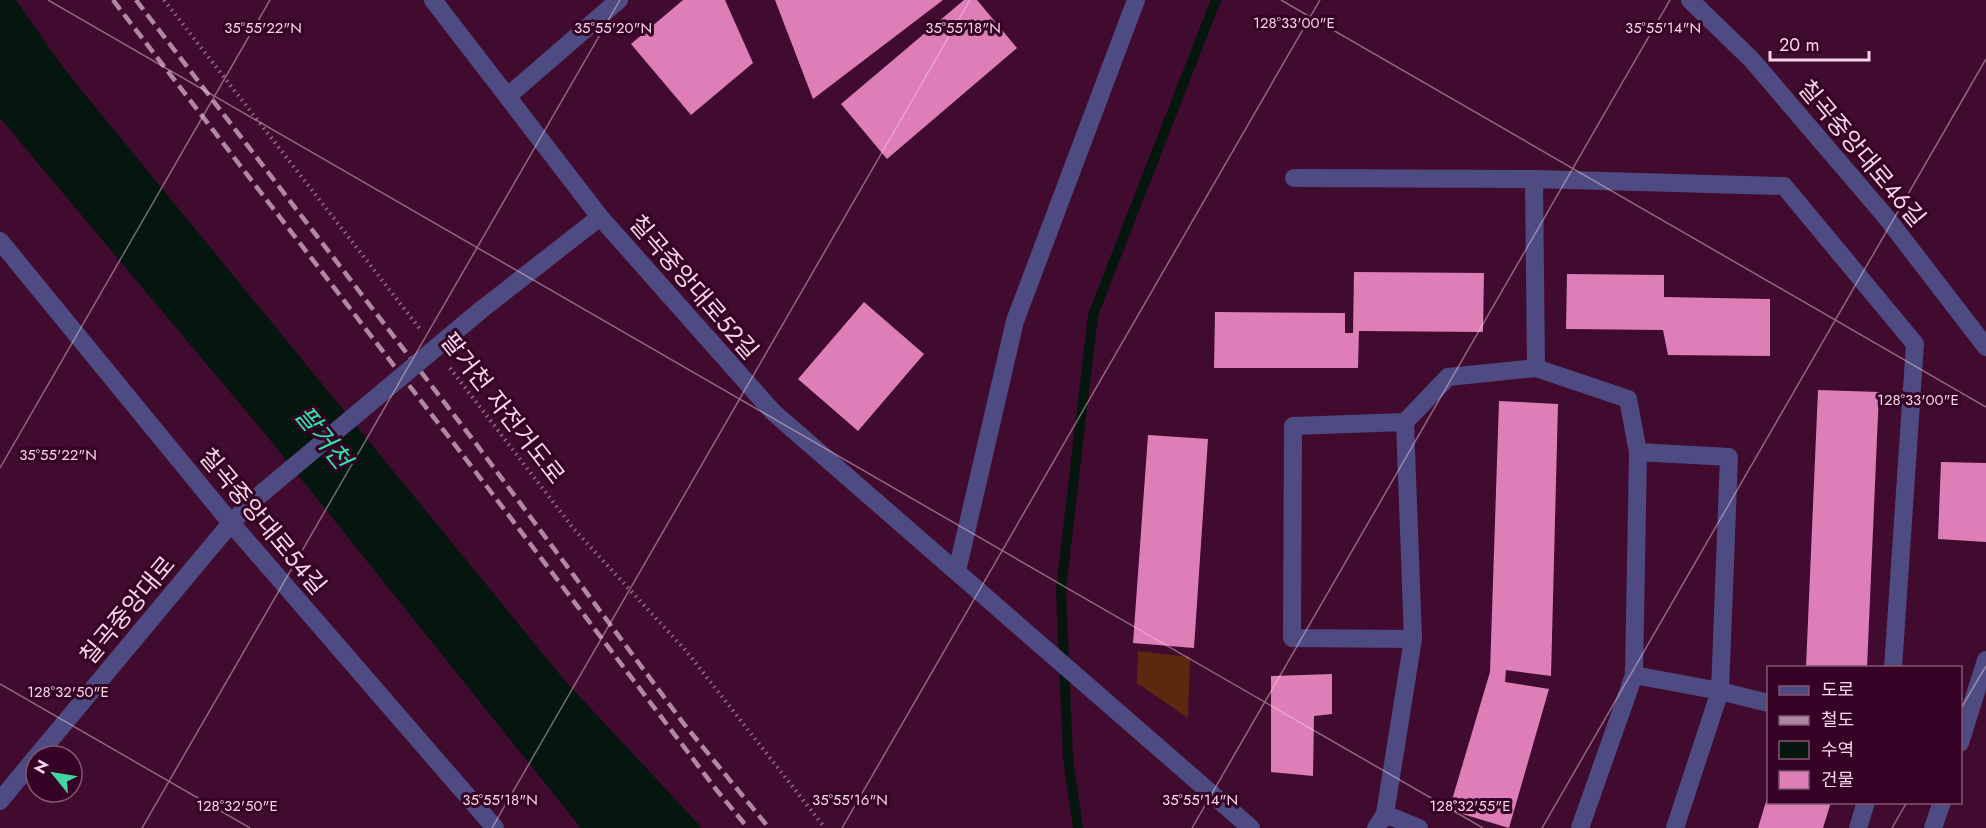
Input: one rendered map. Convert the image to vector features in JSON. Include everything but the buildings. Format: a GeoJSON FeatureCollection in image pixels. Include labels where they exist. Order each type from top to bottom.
{"type":"FeatureCollection","features":[{"type":"Feature","properties":{"kind":"street","name":"칠곡중앙대로52길"},"geometry":{"type":"LineString","coordinates":[[433,0],[600,217],[773,412],[1251,828]]}},
{"type":"Feature","properties":{"kind":"street"},"geometry":{"type":"LineString","coordinates":[[508,96],[619,0]]}},
{"type":"Feature","properties":{"kind":"street"},"geometry":{"type":"LineString","coordinates":[[957,571],[1015,321],[1136,0]]}},
{"type":"Feature","properties":{"kind":"street","name":"칠곡중앙대로46길"},"geometry":{"type":"LineString","coordinates":[[1690,0],[1751,59],[1871,199],[1986,346]]}},
{"type":"Feature","properties":{"kind":"street"},"geometry":{"type":"LineString","coordinates":[[1294,178],[1533,179],[1784,186],[1916,344],[1893,666]]}},
{"type":"Feature","properties":{"kind":"street"},"geometry":{"type":"LineString","coordinates":[[1533,179],[1536,368]]}},
{"type":"Feature","properties":{"kind":"street","name":"칠곡중앙대로"},"geometry":{"type":"LineString","coordinates":[[48,744],[231,523],[255,499],[481,310],[600,217]]}},
{"type":"Feature","properties":{"kind":"street","name":"칠곡중앙대로54길"},"geometry":{"type":"LineString","coordinates":[[0,241],[231,523],[495,828]]}},
{"type":"Feature","properties":{"kind":"street"},"geometry":{"type":"LineString","coordinates":[[1413,639],[1293,638],[1293,426],[1405,422],[1448,377],[1536,368],[1628,399],[1638,452],[1634,675],[1581,828]]}},
{"type":"Feature","properties":{"kind":"street"},"geometry":{"type":"LineString","coordinates":[[1405,422],[1413,639],[1381,821],[1419,828]]}},
{"type":"Feature","properties":{"kind":"street"},"geometry":{"type":"LineString","coordinates":[[1638,452],[1729,457],[1720,692],[1675,828]]}},
{"type":"Feature","properties":{"kind":"street"},"geometry":{"type":"LineString","coordinates":[[1962,737],[1986,660]]}},
{"type":"Feature","properties":{"kind":"street"},"geometry":{"type":"LineString","coordinates":[[1634,675],[1767,703]]}},
{"type":"Feature","properties":{"kind":"street","name":"칠곡중앙대로"},"geometry":{"type":"LineString","coordinates":[[0,801],[24,772]]}},
{"type":"Feature","properties":{"kind":"street"},"geometry":{"type":"LineString","coordinates":[[1858,828],[1865,804]]}},
{"type":"Feature","properties":{"kind":"street"},"geometry":{"type":"LineString","coordinates":[[1933,828],[1941,804]]}},
{"type":"Feature","properties":{"kind":"path","name":"팔거천 자전거도로"},"geometry":{"type":"LineString","coordinates":[[164,0],[425,336]]}},
{"type":"Feature","properties":{"kind":"path","name":"팔거천 자전거도로"},"geometry":{"type":"LineString","coordinates":[[447,364],[573,528],[687,652],[825,828]]}},
{"type":"Feature","properties":{"kind":"shaded area"},"geometry":{"type":"Polygon","coordinates":[[[1138,651],[1190,657],[1188,718],[1137,683],[1138,651]]]}},
{"type":"Feature","properties":{"kind":"water","name":"팔거천"},"geometry":{"type":"Polygon","coordinates":[[[0,0],[16,0],[65,70],[566,682],[702,828],[581,828],[266,435],[0,118],[0,0]]]}},
{"type":"Feature","properties":{"kind":"waterway"},"geometry":{"type":"LineString","coordinates":[[1078,828],[1068,758],[1061,589],[1093,315],[1216,0]]}},
{"type":"Feature","properties":{"kind":"railway"},"geometry":{"type":"LineString","coordinates":[[113,0],[715,788],[748,828]]}},
{"type":"Feature","properties":{"kind":"railway"},"geometry":{"type":"LineString","coordinates":[[136,0],[477,445],[684,724],[769,828]]}}]}
